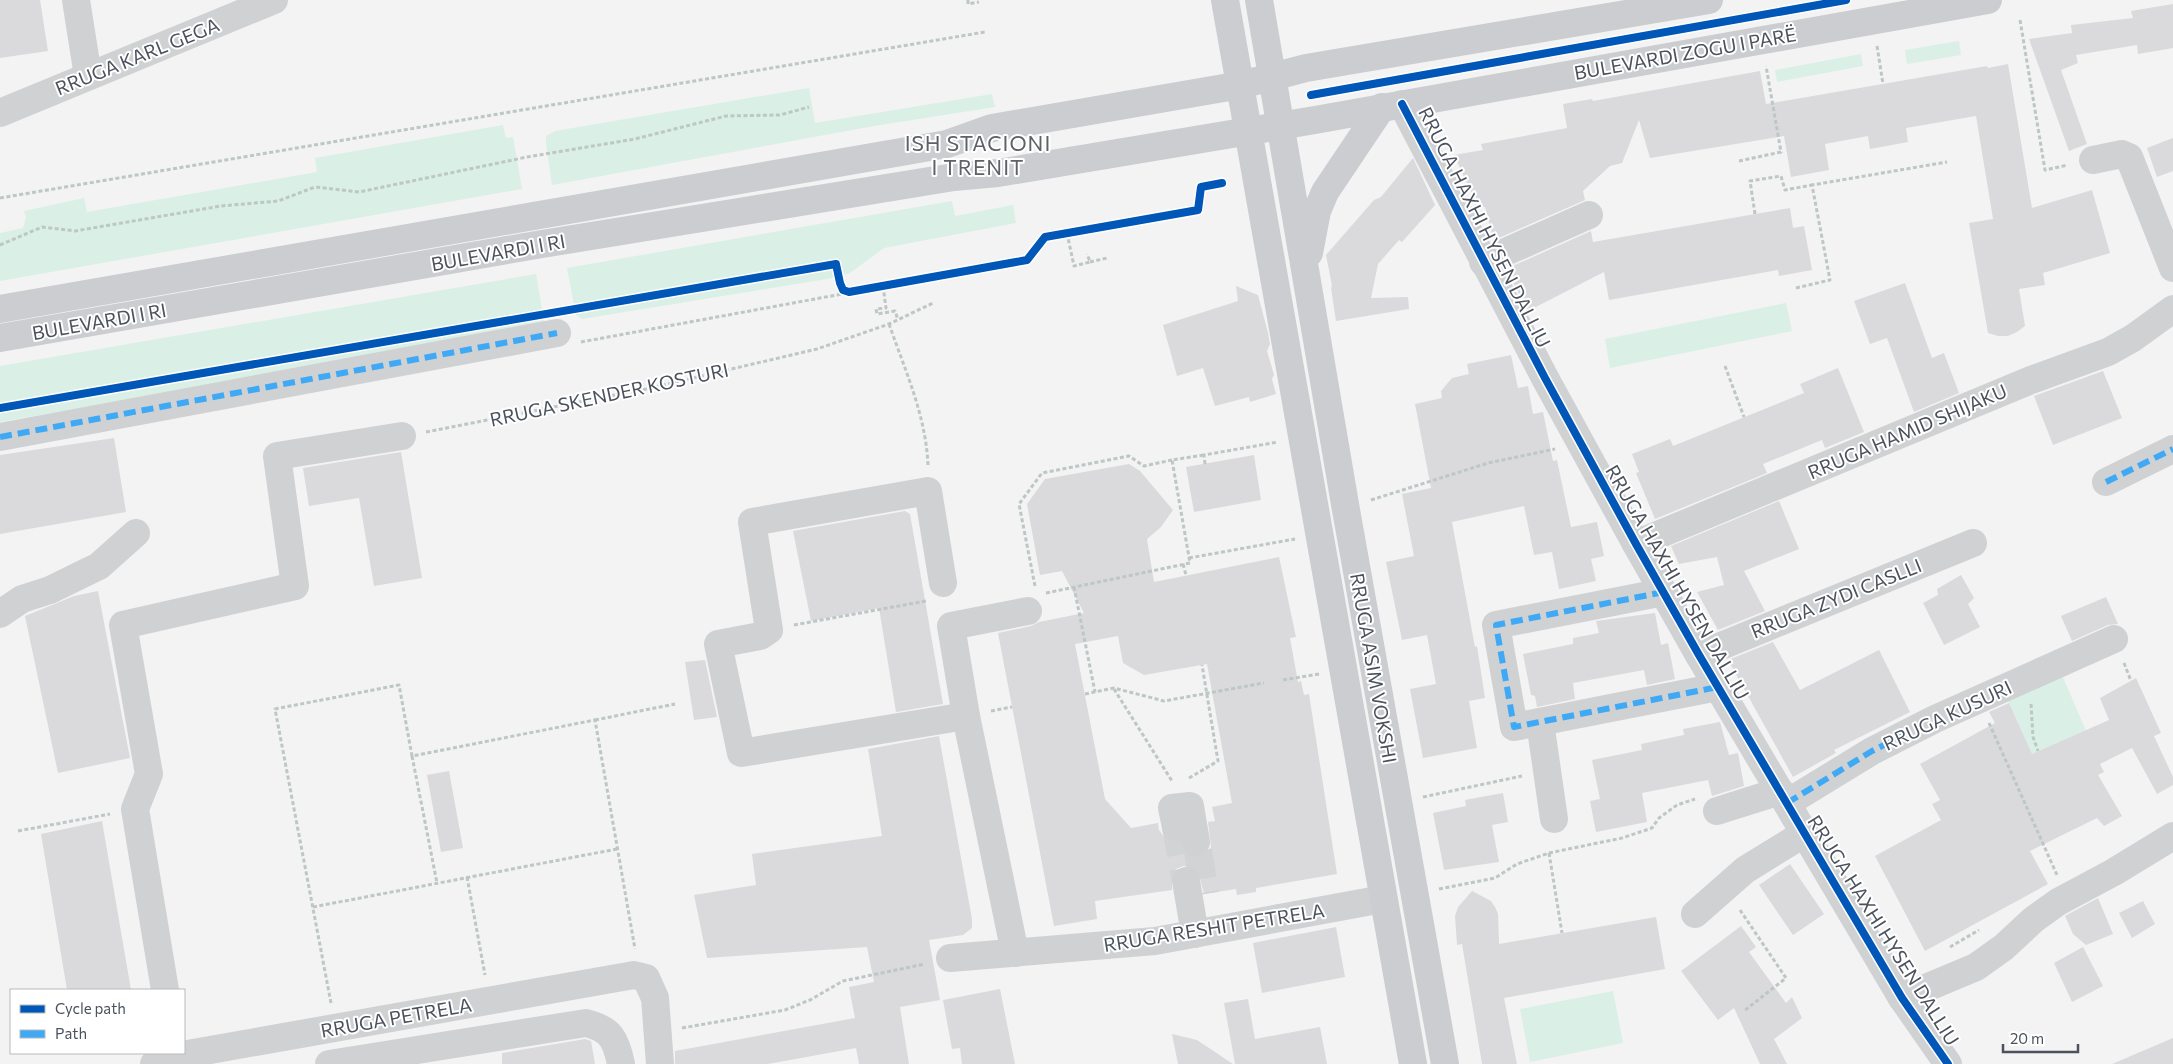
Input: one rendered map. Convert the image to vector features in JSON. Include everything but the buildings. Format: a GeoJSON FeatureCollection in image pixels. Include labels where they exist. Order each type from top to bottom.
{"type":"FeatureCollection","features":[{"type":"Feature","properties":{"kind":"main road","name":"RRUGA ASIM VOKSHI"},"geometry":{"type":"LineString","coordinates":[[1225,0],[1413,1064]]}},
{"type":"Feature","properties":{"kind":"main road","name":"RRUGA ASIM VOKSHI"},"geometry":{"type":"LineString","coordinates":[[1259,0],[1444,1064]]}},
{"type":"Feature","properties":{"kind":"main road","name":"BULEVARDI I RI"},"geometry":{"type":"LineString","coordinates":[[0,309],[947,144],[992,128],[1241,85],[1306,68],[1709,0]]}},
{"type":"Feature","properties":{"kind":"main road","name":"BULEVARDI ZOGU I PARË"},"geometry":{"type":"LineString","coordinates":[[1249,130],[1282,126],[1988,0]]}},
{"type":"Feature","properties":{"kind":"main road"},"geometry":{"type":"LineString","coordinates":[[1305,272],[1317,211],[1325,192],[1392,106]]}},
{"type":"Feature","properties":{"kind":"main road","name":"BULEVARDI I RI"},"geometry":{"type":"LineString","coordinates":[[0,338],[542,244],[954,177],[998,173],[1249,130]]}},
{"type":"Feature","properties":{"kind":"street"},"geometry":{"type":"LineString","coordinates":[[76,0],[88,76]]}},
{"type":"Feature","properties":{"kind":"street","name":"RRUGA KARL GEGA"},"geometry":{"type":"LineString","coordinates":[[0,113],[274,0]]}},
{"type":"Feature","properties":{"kind":"street","name":"RRUGA HAXHI HYSEN DALLIU"},"geometry":{"type":"LineString","coordinates":[[1392,106],[1484,262],[1581,444],[1699,655],[1902,998],[1948,1064]]}},
{"type":"Feature","properties":{"kind":"street"},"geometry":{"type":"LineString","coordinates":[[2093,160],[2122,154],[2129,157],[2173,268]]}},
{"type":"Feature","properties":{"kind":"street"},"geometry":{"type":"LineString","coordinates":[[1484,262],[1589,215]]}},
{"type":"Feature","properties":{"kind":"street","name":"RRUGA HAMID SHIJAKU"},"geometry":{"type":"LineString","coordinates":[[1636,544],[2031,380],[2108,352],[2133,338],[2173,309]]}},
{"type":"Feature","properties":{"kind":"street"},"geometry":{"type":"LineString","coordinates":[[0,437],[557,333]]}},
{"type":"Feature","properties":{"kind":"street"},"geometry":{"type":"LineString","coordinates":[[165,989],[135,810],[149,774],[123,625],[295,586],[277,456],[402,436]]}},
{"type":"Feature","properties":{"kind":"street"},"geometry":{"type":"LineString","coordinates":[[2106,482],[2173,449]]}},
{"type":"Feature","properties":{"kind":"street"},"geometry":{"type":"LineString","coordinates":[[935,592],[928,491],[752,522],[769,630],[760,636],[718,644],[741,753],[966,716]]}},
{"type":"Feature","properties":{"kind":"street"},"geometry":{"type":"LineString","coordinates":[[0,614],[22,599],[50,590],[99,566],[136,533]]}},
{"type":"Feature","properties":{"kind":"street","name":"RRUGA ZYDI CASLLI"},"geometry":{"type":"LineString","coordinates":[[1699,655],[1973,543]]}},
{"type":"Feature","properties":{"kind":"street","name":"RRUGA HAXHI HYSEN DALLIU"},"geometry":{"type":"LineString","coordinates":[[1664,592],[1496,625],[1514,727],[1718,687]]}},
{"type":"Feature","properties":{"kind":"street"},"geometry":{"type":"LineString","coordinates":[[1015,954],[966,716],[951,626],[1028,611]]}},
{"type":"Feature","properties":{"kind":"street","name":"RRUGA KUSURI"},"geometry":{"type":"LineString","coordinates":[[1717,811],[1784,797],[1902,736],[2114,639]]}},
{"type":"Feature","properties":{"kind":"street"},"geometry":{"type":"LineString","coordinates":[[1540,722],[1554,819]]}},
{"type":"Feature","properties":{"kind":"street"},"geometry":{"type":"LineString","coordinates":[[1696,914],[1746,870],[1805,833]]}},
{"type":"Feature","properties":{"kind":"street"},"geometry":{"type":"LineString","coordinates":[[1902,998],[1976,967],[2004,947],[2033,920],[2058,902],[2114,872],[2173,836]]}},
{"type":"Feature","properties":{"kind":"street"},"geometry":{"type":"LineString","coordinates":[[1195,888],[1203,932]]}},
{"type":"Feature","properties":{"kind":"street","name":"RRUGA RESHIT PETRELA"},"geometry":{"type":"LineString","coordinates":[[950,958],[1155,941],[1383,899]]}},
{"type":"Feature","properties":{"kind":"street"},"geometry":{"type":"LineString","coordinates":[[640,975],[646,978],[655,998],[660,1064]]}},
{"type":"Feature","properties":{"kind":"street","name":"RRUGA PETRELA"},"geometry":{"type":"LineString","coordinates":[[168,1058],[489,1000],[640,975]]}},
{"type":"Feature","properties":{"kind":"street"},"geometry":{"type":"LineString","coordinates":[[329,1064],[586,1023],[600,1027],[612,1036],[621,1064]]}},
{"type":"Feature","properties":{"kind":"path"},"geometry":{"type":"LineString","coordinates":[[968,0],[968,4],[980,2]]}},
{"type":"Feature","properties":{"kind":"path"},"geometry":{"type":"LineString","coordinates":[[2020,20],[2045,170],[2093,160]]}},
{"type":"Feature","properties":{"kind":"path"},"geometry":{"type":"LineString","coordinates":[[0,198],[985,32]]}},
{"type":"Feature","properties":{"kind":"path"},"geometry":{"type":"LineString","coordinates":[[1877,46],[1883,84]]}},
{"type":"Feature","properties":{"kind":"path"},"geometry":{"type":"LineString","coordinates":[[1739,161],[1781,152],[1766,66]]}},
{"type":"Feature","properties":{"kind":"path"},"geometry":{"type":"LineString","coordinates":[[0,245],[42,227],[75,231],[221,206],[278,202],[315,187],[359,192],[527,156],[635,139],[726,116],[780,115],[809,107]]}},
{"type":"Feature","properties":{"kind":"path"},"geometry":{"type":"LineString","coordinates":[[1755,214],[1750,181],[1781,176],[1785,190],[1947,162]]}},
{"type":"Feature","properties":{"kind":"path"},"geometry":{"type":"LineString","coordinates":[[557,333],[562,345],[1027,260],[1045,237],[1198,210],[1201,187],[1222,183]]}},
{"type":"Feature","properties":{"kind":"path"},"geometry":{"type":"LineString","coordinates":[[1796,288],[1830,280],[1812,185]]}},
{"type":"Feature","properties":{"kind":"path"},"geometry":{"type":"LineString","coordinates":[[1067,233],[1074,266],[1107,258]]}},
{"type":"Feature","properties":{"kind":"path"},"geometry":{"type":"LineString","coordinates":[[1088,254],[1090,262]]}},
{"type":"Feature","properties":{"kind":"path"},"geometry":{"type":"LineString","coordinates":[[840,283],[843,290],[849,292]]}},
{"type":"Feature","properties":{"kind":"path"},"geometry":{"type":"LineString","coordinates":[[883,286],[886,308],[876,309],[877,314],[895,311],[898,320]]}},
{"type":"Feature","properties":{"kind":"path"},"geometry":{"type":"LineString","coordinates":[[889,324],[921,416],[927,444],[928,491]]}},
{"type":"Feature","properties":{"kind":"path"},"geometry":{"type":"LineString","coordinates":[[1725,366],[1744,417]]}},
{"type":"Feature","properties":{"kind":"path"},"geometry":{"type":"LineString","coordinates":[[1172,460],[1190,563],[1036,595],[1019,504],[1042,472],[1129,456],[1144,466],[1172,460],[1279,442]]}},
{"type":"Feature","properties":{"kind":"path"},"geometry":{"type":"LineString","coordinates":[[1367,502],[1488,463],[1581,444]]}},
{"type":"Feature","properties":{"kind":"path"},"geometry":{"type":"LineString","coordinates":[[1204,455],[1205,464]]}},
{"type":"Feature","properties":{"kind":"path"},"geometry":{"type":"LineString","coordinates":[[1190,558],[1295,539]]}},
{"type":"Feature","properties":{"kind":"path"},"geometry":{"type":"LineString","coordinates":[[1184,564],[1186,575]]}},
{"type":"Feature","properties":{"kind":"path"},"geometry":{"type":"LineString","coordinates":[[1074,587],[1095,692]]}},
{"type":"Feature","properties":{"kind":"path"},"geometry":{"type":"LineString","coordinates":[[769,630],[935,592]]}},
{"type":"Feature","properties":{"kind":"path"},"geometry":{"type":"LineString","coordinates":[[1189,778],[1218,762],[1202,665]]}},
{"type":"Feature","properties":{"kind":"path"},"geometry":{"type":"LineString","coordinates":[[1283,680],[1319,674]]}},
{"type":"Feature","properties":{"kind":"path"},"geometry":{"type":"LineString","coordinates":[[2021,681],[2031,700],[2032,737],[2038,751]]}},
{"type":"Feature","properties":{"kind":"path"},"geometry":{"type":"LineString","coordinates":[[1085,694],[1114,688],[1164,701],[1264,684]]}},
{"type":"Feature","properties":{"kind":"path"},"geometry":{"type":"LineString","coordinates":[[335,1028],[275,709],[399,685],[437,883]]}},
{"type":"Feature","properties":{"kind":"path"},"geometry":{"type":"LineString","coordinates":[[1114,688],[1172,781],[1184,825]]}},
{"type":"Feature","properties":{"kind":"path"},"geometry":{"type":"LineString","coordinates":[[1979,700],[2061,884]]}},
{"type":"Feature","properties":{"kind":"path"},"geometry":{"type":"LineString","coordinates":[[412,756],[675,704]]}},
{"type":"Feature","properties":{"kind":"path"},"geometry":{"type":"LineString","coordinates":[[995,710],[1012,707]]}},
{"type":"Feature","properties":{"kind":"path"},"geometry":{"type":"LineString","coordinates":[[594,720],[640,975]]}},
{"type":"Feature","properties":{"kind":"path"},"geometry":{"type":"LineString","coordinates":[[1430,795],[1522,776],[1521,768]]}},
{"type":"Feature","properties":{"kind":"path"},"geometry":{"type":"LineString","coordinates":[[1454,886],[1496,878],[1517,864],[1548,853],[1622,838],[1652,828],[1659,818],[1677,805],[1693,798],[1717,811]]}},
{"type":"Feature","properties":{"kind":"path"},"geometry":{"type":"LineString","coordinates":[[18,831],[135,810]]}},
{"type":"Feature","properties":{"kind":"path"},"geometry":{"type":"LineString","coordinates":[[313,907],[617,849]]}},
{"type":"Feature","properties":{"kind":"path"},"geometry":{"type":"LineString","coordinates":[[1548,853],[1562,933]]}},
{"type":"Feature","properties":{"kind":"path"},"geometry":{"type":"LineString","coordinates":[[467,877],[489,1000]]}},
{"type":"Feature","properties":{"kind":"path"},"geometry":{"type":"LineString","coordinates":[[1726,888],[1786,978],[1744,1011]]}},
{"type":"Feature","properties":{"kind":"path"},"geometry":{"type":"LineString","coordinates":[[657,1033],[785,1010],[810,1000],[843,980],[950,958]]}},
{"type":"Feature","properties":{"kind":"green space"},"geometry":{"type":"Polygon","coordinates":[[[1959,41],[1961,55],[1907,64],[1905,50],[1959,41]]]}},
{"type":"Feature","properties":{"kind":"green space"},"geometry":{"type":"Polygon","coordinates":[[[1861,54],[1863,66],[1777,82],[1775,70],[1861,54]]]}},
{"type":"Feature","properties":{"kind":"green space"},"geometry":{"type":"Polygon","coordinates":[[[809,88],[815,123],[992,94],[995,107],[874,126],[552,185],[546,136],[555,131],[809,88]]]}},
{"type":"Feature","properties":{"kind":"green space"},"geometry":{"type":"Polygon","coordinates":[[[503,125],[506,138],[513,137],[522,189],[0,281],[0,233],[23,228],[26,217],[24,211],[84,198],[87,212],[317,172],[315,158],[503,125]]]}},
{"type":"Feature","properties":{"kind":"green space"},"geometry":{"type":"Polygon","coordinates":[[[952,201],[955,216],[1013,205],[1016,223],[884,248],[850,273],[827,279],[582,319],[576,315],[567,268],[952,201]]]}},
{"type":"Feature","properties":{"kind":"green space"},"geometry":{"type":"Polygon","coordinates":[[[536,274],[545,328],[0,422],[0,366],[536,274]]]}},
{"type":"Feature","properties":{"kind":"green space"},"geometry":{"type":"Polygon","coordinates":[[[1786,303],[1792,331],[1610,368],[1605,339],[1786,303]]]}},
{"type":"Feature","properties":{"kind":"green space"},"geometry":{"type":"Polygon","coordinates":[[[2060,670],[2086,731],[2016,761],[2004,743],[2023,734],[2006,697],[2060,670]]]}},
{"type":"Feature","properties":{"kind":"green space"},"geometry":{"type":"Polygon","coordinates":[[[1613,991],[1623,1043],[1530,1062],[1520,1009],[1613,991]]]}},
{"type":"Feature","properties":{"kind":"tunnel"},"geometry":{"type":"LineString","coordinates":[[1176,827],[1186,881]]}},
{"type":"Feature","properties":{"kind":"tunnel"},"geometry":{"type":"LineString","coordinates":[[1198,851],[1205,894]]}},
{"type":"Feature","properties":{"kind":"marked path"},"geometry":{"type":"LineString","coordinates":[[0,437],[557,333]]}},
{"type":"Feature","properties":{"kind":"marked path"},"geometry":{"type":"LineString","coordinates":[[2106,482],[2173,449]]}},
{"type":"Feature","properties":{"kind":"marked path"},"geometry":{"type":"LineString","coordinates":[[1664,592],[1496,625],[1514,727],[1718,687]]}},
{"type":"Feature","properties":{"kind":"marked path"},"geometry":{"type":"LineString","coordinates":[[1787,803],[1872,751],[1902,736]]}},
{"type":"Feature","properties":{"kind":"cycle path"},"geometry":{"type":"LineString","coordinates":[[1311,95],[1846,0]]}},
{"type":"Feature","properties":{"kind":"cycle path"},"geometry":{"type":"LineString","coordinates":[[1402,104],[1545,378],[1699,655],[1902,998],[1948,1064]]}},
{"type":"Feature","properties":{"kind":"cycle path"},"geometry":{"type":"LineString","coordinates":[[0,408],[836,264],[843,290],[849,292],[1027,260],[1045,237],[1198,210],[1201,187],[1222,183]]}},
{"type":"Feature","properties":{"kind":"district","name":"ISH STACIONI I TRENIT"},"geometry":{"type":"Point","coordinates":[978,154]}}]}
